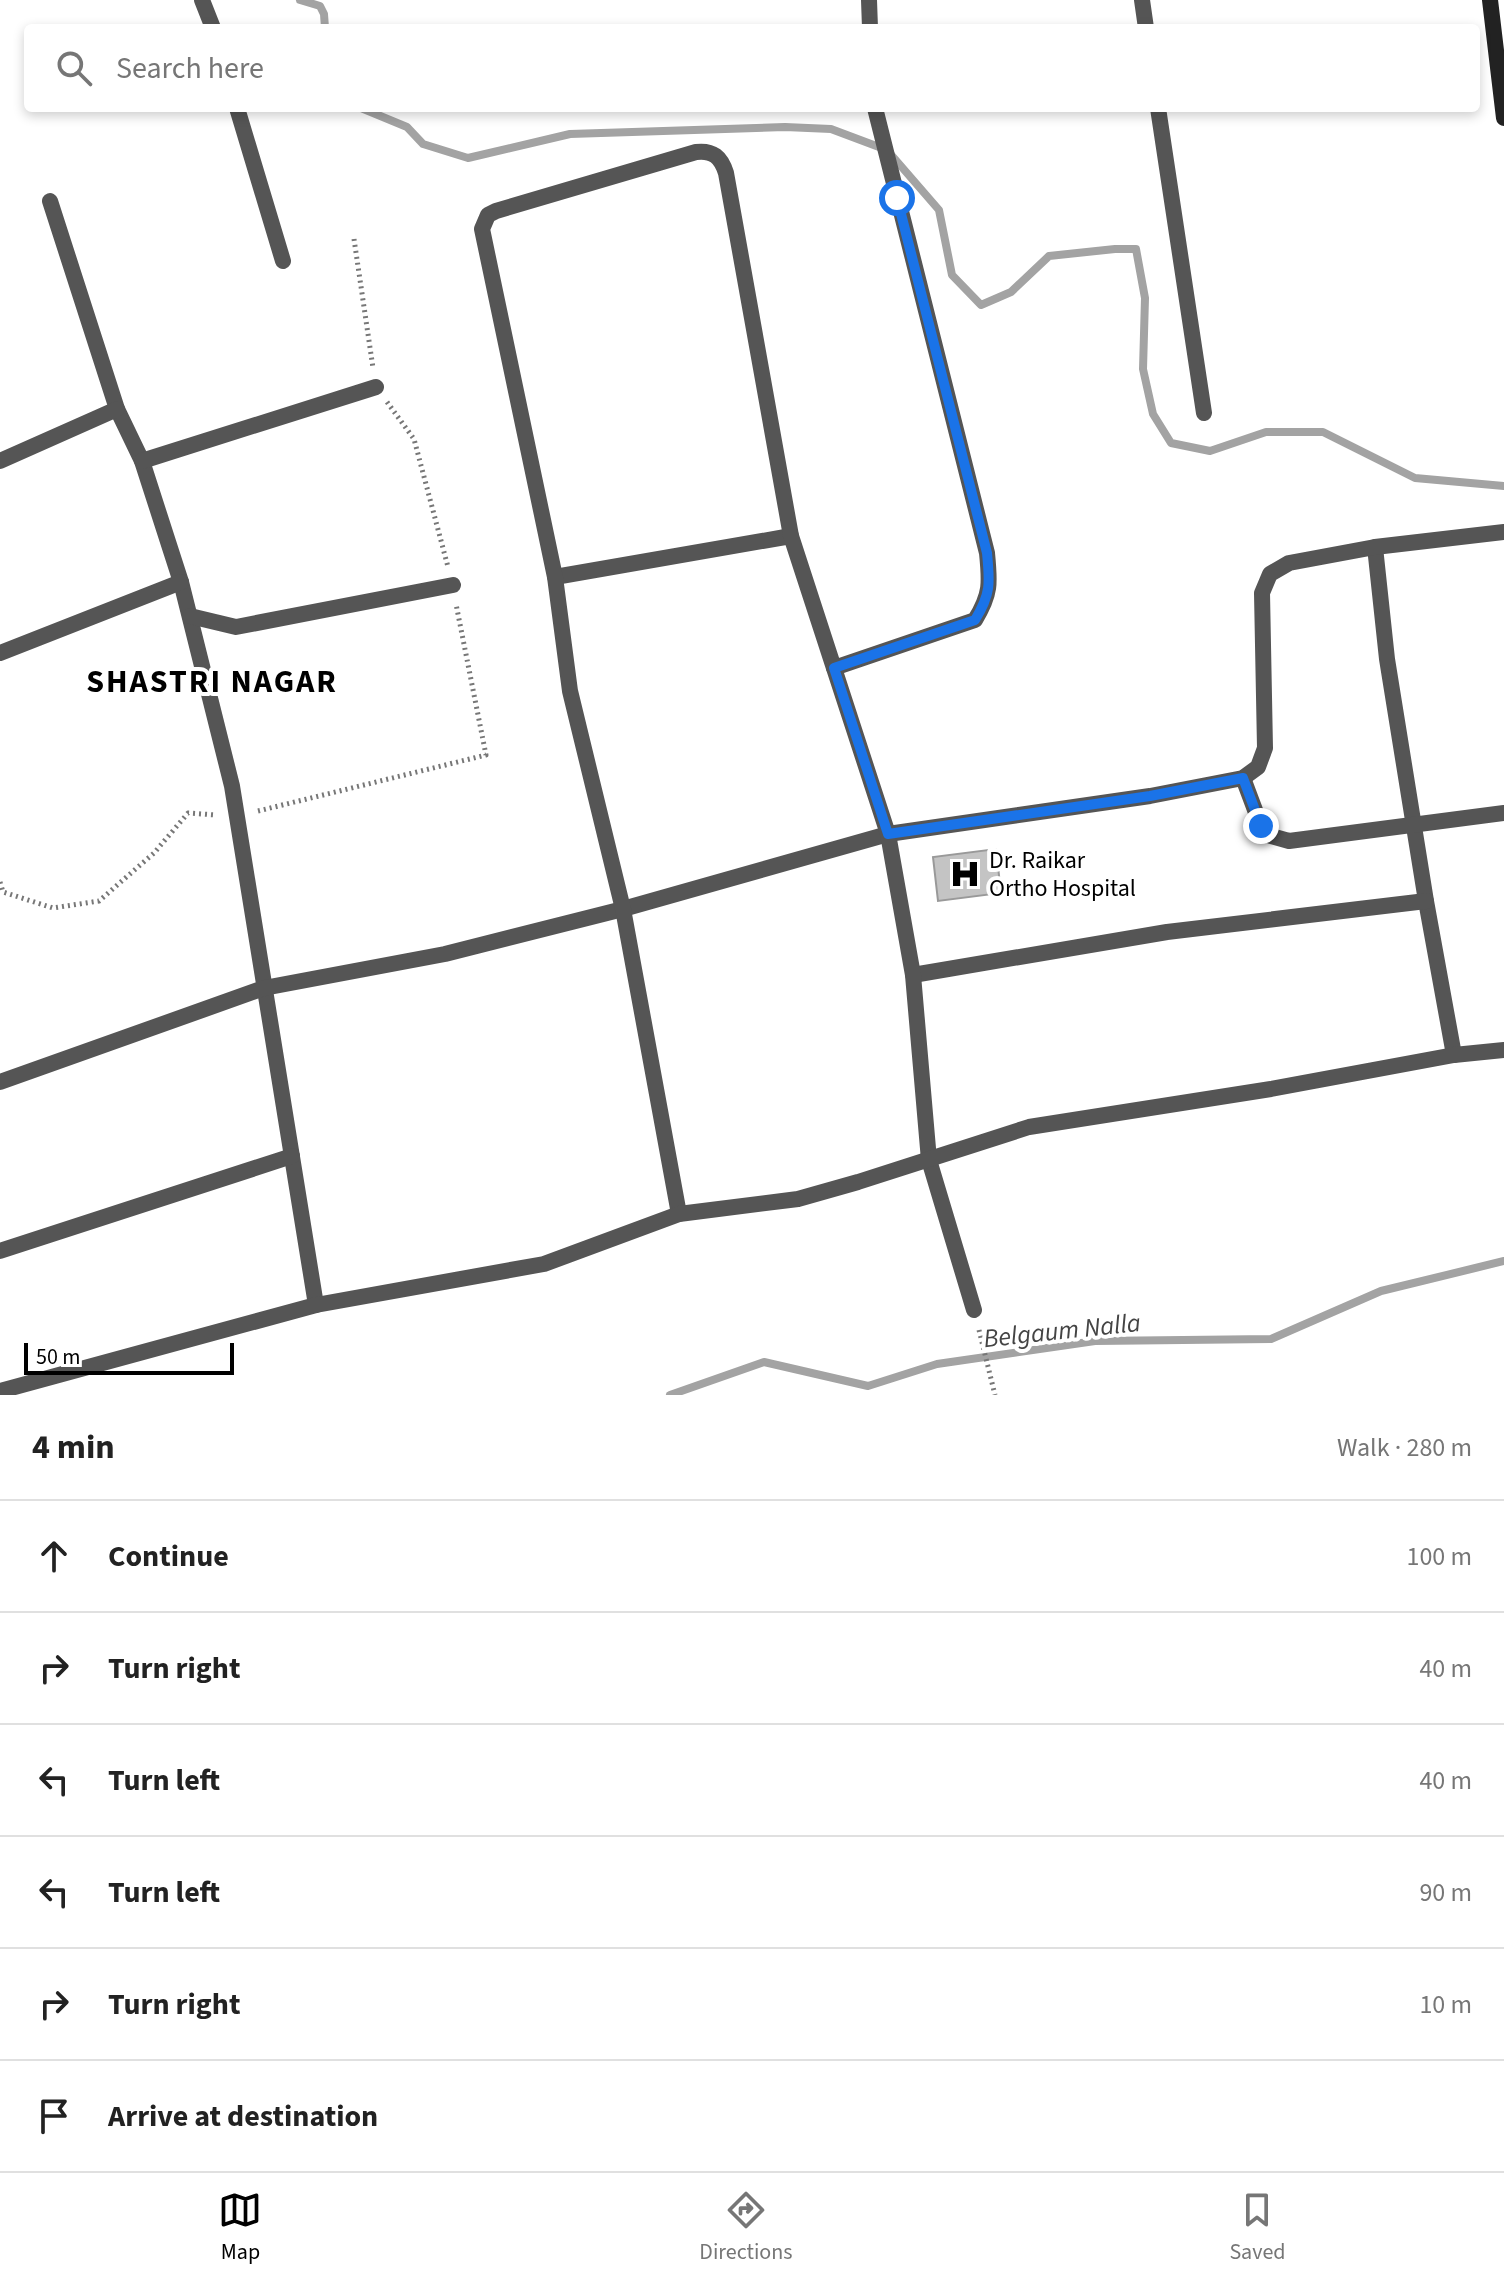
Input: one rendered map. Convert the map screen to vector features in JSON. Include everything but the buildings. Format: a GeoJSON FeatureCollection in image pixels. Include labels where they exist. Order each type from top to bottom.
{"type":"FeatureCollection","features":[{"type":"Feature","properties":{"kind":"main road"},"geometry":{"type":"LineString","coordinates":[[1490,0],[1504,118]]}},
{"type":"Feature","properties":{"kind":"street"},"geometry":{"type":"LineString","coordinates":[[202,0],[211,24]]}},
{"type":"Feature","properties":{"kind":"street"},"geometry":{"type":"LineString","coordinates":[[869,0],[870,24]]}},
{"type":"Feature","properties":{"kind":"street"},"geometry":{"type":"LineString","coordinates":[[1142,0],[1145,24]]}},
{"type":"Feature","properties":{"kind":"street"},"geometry":{"type":"LineString","coordinates":[[238,112],[283,261]]}},
{"type":"Feature","properties":{"kind":"street"},"geometry":{"type":"LineString","coordinates":[[834,668],[975,620],[986,602],[990,578],[987,553],[876,112]]}},
{"type":"Feature","properties":{"kind":"street"},"geometry":{"type":"LineString","coordinates":[[1159,112],[1204,413]]}},
{"type":"Feature","properties":{"kind":"street"},"geometry":{"type":"LineString","coordinates":[[679,1214],[623,909],[570,691],[555,577],[482,238],[484,222],[488,215],[496,211],[707,151],[723,163],[726,173],[791,536],[888,834],[913,975],[929,1160],[974,1310]]}},
{"type":"Feature","properties":{"kind":"street"},"geometry":{"type":"LineString","coordinates":[[50,201],[117,409],[142,461],[181,582],[232,786],[316,1305]]}},
{"type":"Feature","properties":{"kind":"street"},"geometry":{"type":"LineString","coordinates":[[142,461],[376,387]]}},
{"type":"Feature","properties":{"kind":"street"},"geometry":{"type":"LineString","coordinates":[[0,461],[117,409]]}},
{"type":"Feature","properties":{"kind":"street"},"geometry":{"type":"LineString","coordinates":[[0,1082],[264,988],[445,954],[623,909],[888,834],[1150,796],[1243,778],[1258,767],[1265,748],[1262,593],[1270,574],[1289,563],[1375,547],[1504,532]]}},
{"type":"Feature","properties":{"kind":"street"},"geometry":{"type":"LineString","coordinates":[[555,577],[791,536]]}},
{"type":"Feature","properties":{"kind":"street"},"geometry":{"type":"LineString","coordinates":[[1375,547],[1387,659],[1454,1055]]}},
{"type":"Feature","properties":{"kind":"street"},"geometry":{"type":"LineString","coordinates":[[0,653],[181,582]]}},
{"type":"Feature","properties":{"kind":"street"},"geometry":{"type":"LineString","coordinates":[[190,616],[236,627],[453,585]]}},
{"type":"Feature","properties":{"kind":"street"},"geometry":{"type":"LineString","coordinates":[[1243,778],[1261,826],[1271,836],[1289,841],[1504,813]]}},
{"type":"Feature","properties":{"kind":"street"},"geometry":{"type":"LineString","coordinates":[[913,975],[1167,932],[1426,901]]}},
{"type":"Feature","properties":{"kind":"street"},"geometry":{"type":"LineString","coordinates":[[0,1391],[316,1305],[544,1264],[679,1214],[798,1199],[1029,1127],[1271,1089],[1454,1055],[1504,1050]]}},
{"type":"Feature","properties":{"kind":"street"},"geometry":{"type":"LineString","coordinates":[[0,1251],[292,1156]]}},
{"type":"Feature","properties":{"kind":"path"},"geometry":{"type":"LineString","coordinates":[[0,882],[3,892],[53,908],[99,901],[154,853],[188,813],[236,817],[486,755],[453,585],[414,439],[376,387],[354,239]]}},
{"type":"Feature","properties":{"kind":"path"},"geometry":{"type":"LineString","coordinates":[[974,1310],[995,1395]]}},
{"type":"Feature","properties":{"kind":"waterway"},"geometry":{"type":"LineString","coordinates":[[300,0],[320,6],[325,24]]}},
{"type":"Feature","properties":{"kind":"waterway"},"geometry":{"type":"LineString","coordinates":[[371,112],[407,127],[423,144],[468,158],[570,134],[785,127],[831,129],[887,150],[939,210],[952,275],[981,305],[1011,292],[1049,256],[1136,249],[1145,298],[1143,369],[1153,414],[1171,443],[1210,451],[1266,432],[1323,432],[1415,478],[1504,486]]}},
{"type":"Feature","properties":{"kind":"waterway","name":"Belgaum Nalla"},"geometry":{"type":"LineString","coordinates":[[670,1395],[764,1362],[868,1386],[937,1364],[1095,1341],[1271,1339],[1381,1291],[1504,1261]]}},
{"type":"Feature","properties":{"kind":"place","name":"Dr. Raikar Ortho Hospital"},"geometry":{"type":"Point","coordinates":[965,874]}},
{"type":"Feature","properties":{"kind":"district","name":"SHASTRI NAGAR"},"geometry":{"type":"Point","coordinates":[212,681]}},
{"type":"Feature","properties":{"kind":"route"},"geometry":{"type":"LineString","coordinates":[[897,198],[987,553],[990,578],[986,602],[975,620],[834,668],[888,834],[1150,796],[1243,778],[1261,826]]}}]}
